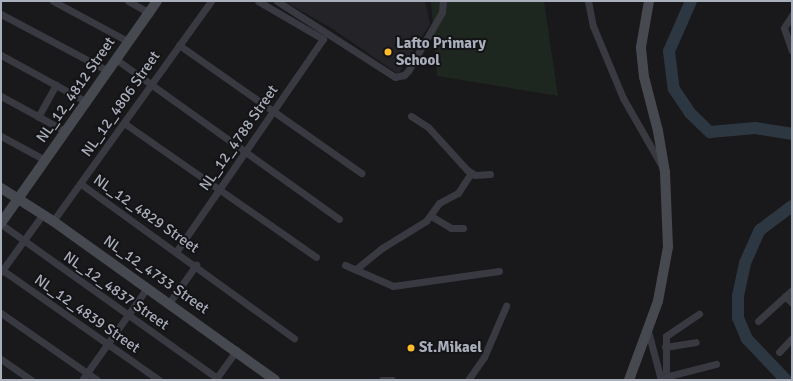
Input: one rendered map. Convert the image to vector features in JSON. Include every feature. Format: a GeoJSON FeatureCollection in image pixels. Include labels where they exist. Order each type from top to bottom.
{"type":"FeatureCollection","features":[{"type":"Feature","properties":{"kind":"street"},"geometry":{"type":"LineString","coordinates":[[53,1],[129,42]]}},
{"type":"Feature","properties":{"kind":"street"},"geometry":{"type":"LineString","coordinates":[[128,1],[150,13]]}},
{"type":"Feature","properties":{"kind":"street","name":"NL_12_4812 Street"},"geometry":{"type":"LineString","coordinates":[[1,224],[157,1]]}},
{"type":"Feature","properties":{"kind":"street","name":"NL_12_4806 Street"},"geometry":{"type":"LineString","coordinates":[[53,221],[124,124],[210,1]]}},
{"type":"Feature","properties":{"kind":"street","name":"NL_12_4788 Street"},"geometry":{"type":"LineString","coordinates":[[176,252],[245,154],[323,38],[258,1]]}},
{"type":"Feature","properties":{"kind":"street"},"geometry":{"type":"LineString","coordinates":[[277,1],[396,77],[404,75],[408,71],[442,12],[443,1]]}},
{"type":"Feature","properties":{"kind":"street"},"geometry":{"type":"LineString","coordinates":[[588,1],[593,26],[623,98],[665,172]]}},
{"type":"Feature","properties":{"kind":"street"},"geometry":{"type":"LineString","coordinates":[[629,380],[648,330],[665,271],[668,247],[665,172],[658,131],[644,77],[641,47],[649,1]]}},
{"type":"Feature","properties":{"kind":"street"},"geometry":{"type":"LineString","coordinates":[[1,14],[108,71]]}},
{"type":"Feature","properties":{"kind":"street"},"geometry":{"type":"LineString","coordinates":[[792,15],[784,28],[792,51]]}},
{"type":"Feature","properties":{"kind":"street"},"geometry":{"type":"LineString","coordinates":[[179,45],[361,174]]}},
{"type":"Feature","properties":{"kind":"street"},"geometry":{"type":"LineString","coordinates":[[1,55],[87,102]]}},
{"type":"Feature","properties":{"kind":"street"},"geometry":{"type":"LineString","coordinates":[[117,60],[245,154],[339,219]]}},
{"type":"Feature","properties":{"kind":"street"},"geometry":{"type":"LineString","coordinates":[[38,116],[56,85]]}},
{"type":"Feature","properties":{"kind":"street"},"geometry":{"type":"LineString","coordinates":[[1,96],[65,131]]}},
{"type":"Feature","properties":{"kind":"street"},"geometry":{"type":"LineString","coordinates":[[411,116],[428,127],[471,173],[490,174]]}},
{"type":"Feature","properties":{"kind":"street"},"geometry":{"type":"LineString","coordinates":[[124,124],[316,257]]}},
{"type":"Feature","properties":{"kind":"street"},"geometry":{"type":"LineString","coordinates":[[1,136],[45,160]]}},
{"type":"Feature","properties":{"kind":"street"},"geometry":{"type":"LineString","coordinates":[[356,270],[382,248],[417,228],[431,216],[439,203],[458,193],[471,173]]}},
{"type":"Feature","properties":{"kind":"street","name":"NL_12_4829 Street"},"geometry":{"type":"LineString","coordinates":[[81,184],[196,265],[294,338]]}},
{"type":"Feature","properties":{"kind":"street","name":"NL_12_4733 Street"},"geometry":{"type":"LineString","coordinates":[[1,188],[20,197],[237,350],[275,380]]}},
{"type":"Feature","properties":{"kind":"street"},"geometry":{"type":"LineString","coordinates":[[1,270],[44,214]]}},
{"type":"Feature","properties":{"kind":"street"},"geometry":{"type":"LineString","coordinates":[[431,216],[450,228],[463,228]]}},
{"type":"Feature","properties":{"kind":"street","name":"NL_12_4837 Street"},"geometry":{"type":"LineString","coordinates":[[1,224],[22,241],[216,379]]}},
{"type":"Feature","properties":{"kind":"street","name":"NL_12_4829 Street"},"geometry":{"type":"LineString","coordinates":[[169,303],[196,265]]}},
{"type":"Feature","properties":{"kind":"street"},"geometry":{"type":"LineString","coordinates":[[345,266],[393,286],[499,271]]}},
{"type":"Feature","properties":{"kind":"street","name":"NL_12_4839 Street"},"geometry":{"type":"LineString","coordinates":[[1,270],[159,380]]}},
{"type":"Feature","properties":{"kind":"street"},"geometry":{"type":"LineString","coordinates":[[82,380],[147,288]]}},
{"type":"Feature","properties":{"kind":"street"},"geometry":{"type":"LineString","coordinates":[[758,321],[792,290]]}},
{"type":"Feature","properties":{"kind":"street"},"geometry":{"type":"LineString","coordinates":[[785,296],[792,303]]}},
{"type":"Feature","properties":{"kind":"street"},"geometry":{"type":"LineString","coordinates":[[468,380],[484,357],[506,306]]}},
{"type":"Feature","properties":{"kind":"street"},"geometry":{"type":"LineString","coordinates":[[1,313],[97,380]]}},
{"type":"Feature","properties":{"kind":"street"},"geometry":{"type":"LineString","coordinates":[[663,378],[665,347],[669,334],[699,314]]}},
{"type":"Feature","properties":{"kind":"street"},"geometry":{"type":"LineString","coordinates":[[648,330],[663,378]]}},
{"type":"Feature","properties":{"kind":"street"},"geometry":{"type":"LineString","coordinates":[[779,352],[792,338]]}},
{"type":"Feature","properties":{"kind":"street"},"geometry":{"type":"LineString","coordinates":[[665,347],[696,342]]}},
{"type":"Feature","properties":{"kind":"street"},"geometry":{"type":"LineString","coordinates":[[216,379],[237,350]]}},
{"type":"Feature","properties":{"kind":"street"},"geometry":{"type":"LineString","coordinates":[[1,359],[31,380]]}},
{"type":"Feature","properties":{"kind":"street"},"geometry":{"type":"LineString","coordinates":[[663,378],[716,364]]}},
{"type":"Feature","properties":{"kind":"street"},"geometry":{"type":"LineString","coordinates":[[382,380],[392,380]]}},
{"type":"Feature","properties":{"kind":"shaded area","name":"Lafto Primary School"},"geometry":{"type":"Polygon","coordinates":[[[284,1],[425,1],[430,24],[398,74],[333,29],[284,1]]]}},
{"type":"Feature","properties":{"kind":"shaded area"},"geometry":{"type":"Polygon","coordinates":[[[431,1],[544,1],[558,96],[437,76],[431,1]]]}},
{"type":"Feature","properties":{"kind":"waterway"},"geometry":{"type":"LineString","coordinates":[[691,1],[669,51],[674,89],[690,113],[710,132],[755,128],[792,134]]}},
{"type":"Feature","properties":{"kind":"waterway"},"geometry":{"type":"LineString","coordinates":[[786,380],[747,339],[738,318],[738,296],[745,263],[760,230],[792,206]]}},
{"type":"Feature","properties":{"kind":"place","name":"Lafto Primary School"},"geometry":{"type":"Point","coordinates":[388,52]}},
{"type":"Feature","properties":{"kind":"place","name":"St.Mikael"},"geometry":{"type":"Point","coordinates":[411,348]}}]}
